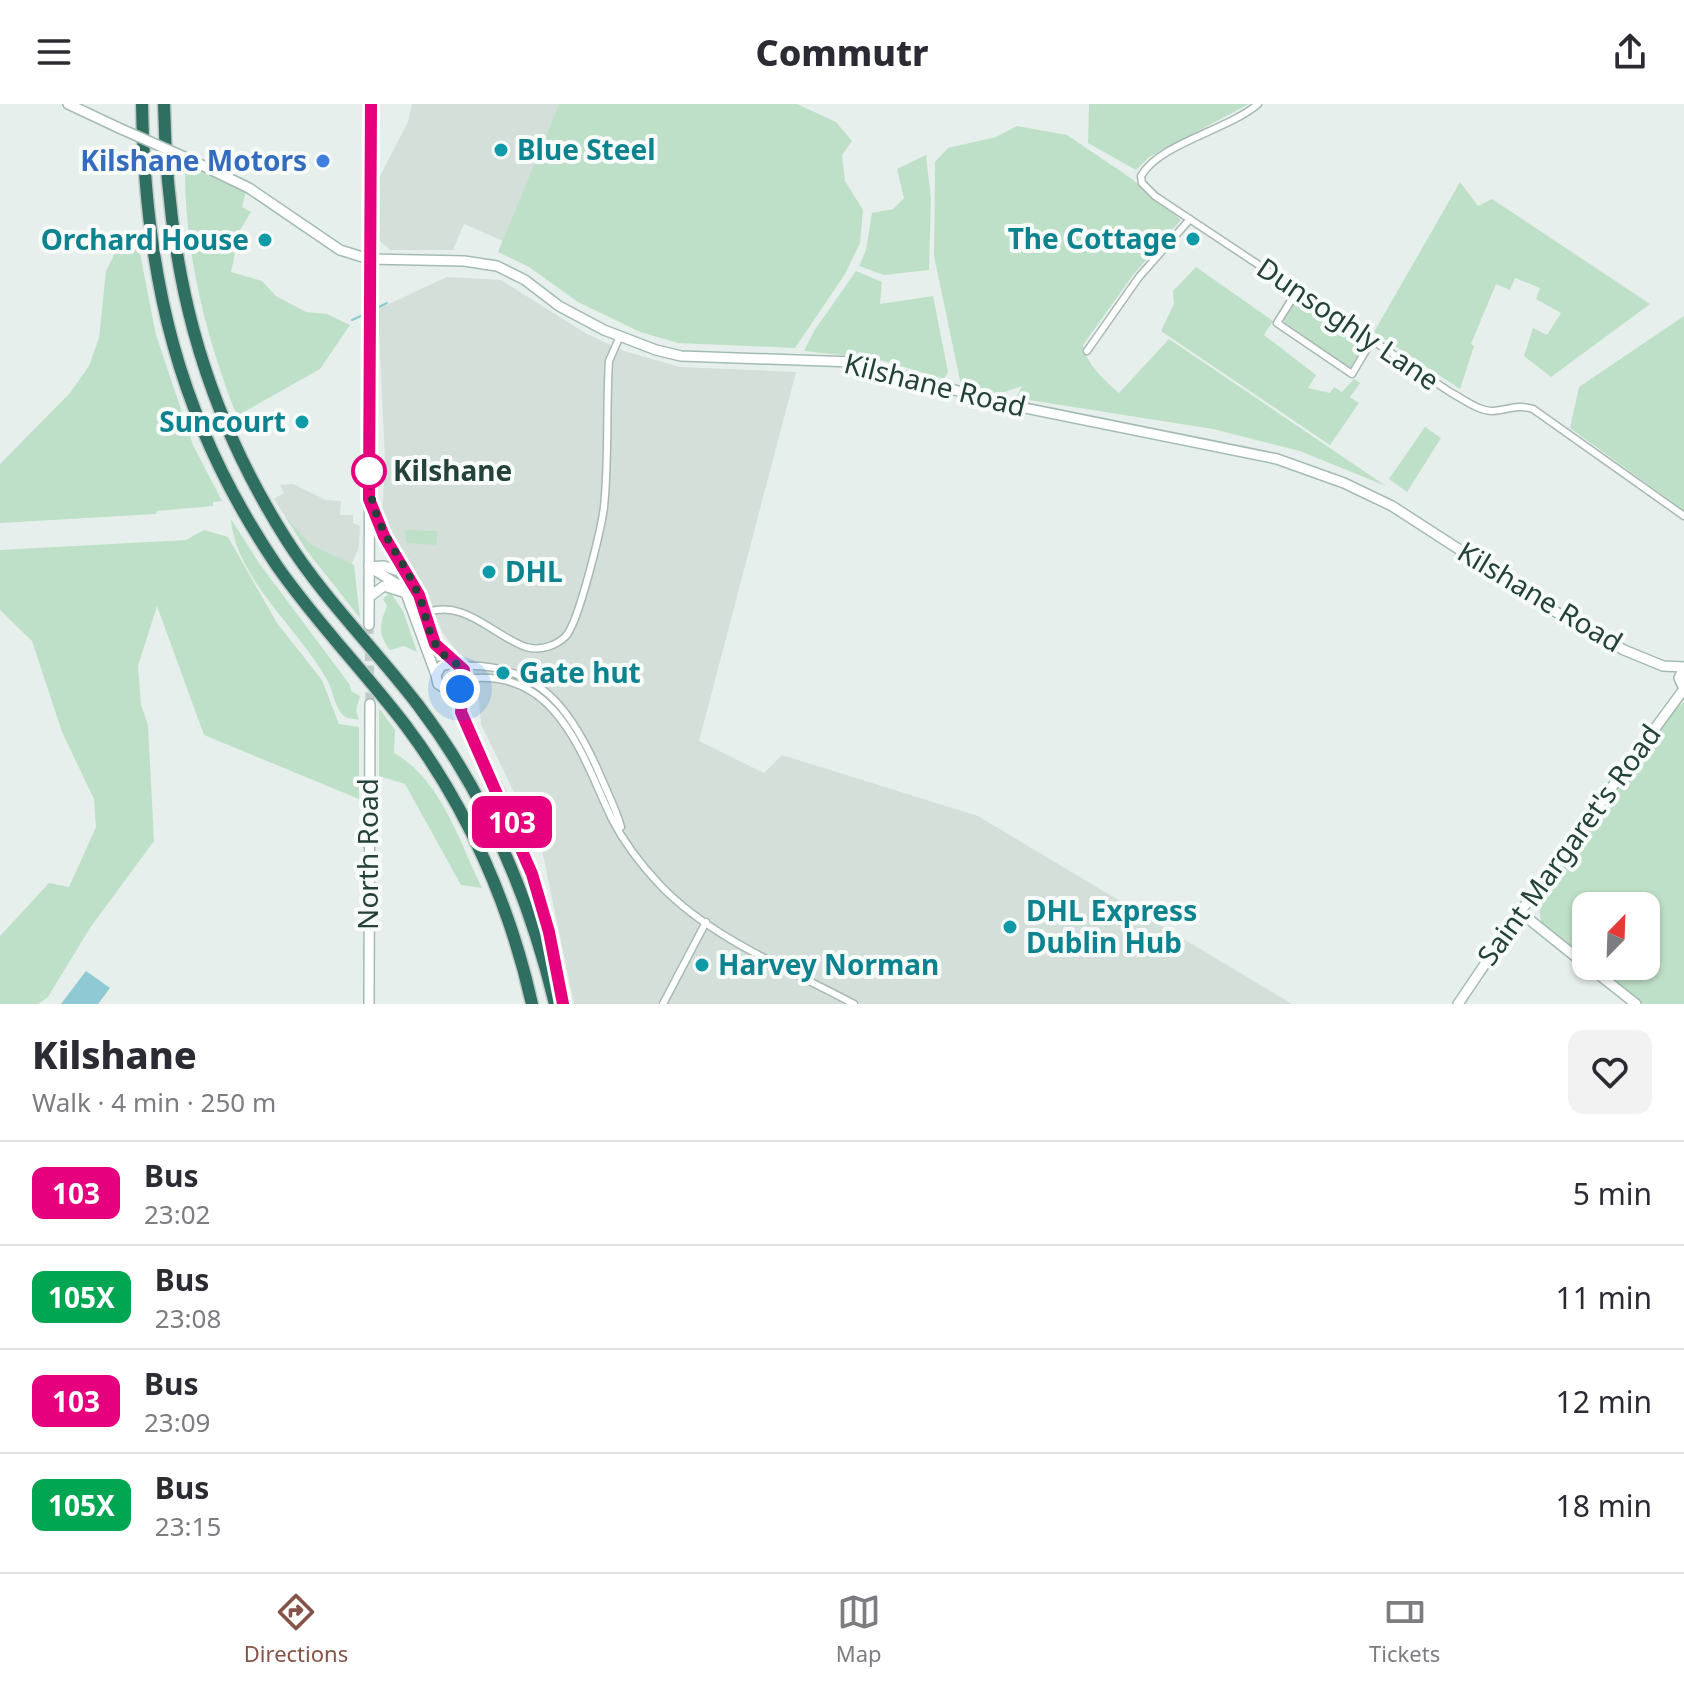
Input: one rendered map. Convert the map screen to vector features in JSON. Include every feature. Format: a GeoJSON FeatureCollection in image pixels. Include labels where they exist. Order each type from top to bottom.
{"type":"FeatureCollection","features":[{"type":"Feature","properties":{"kind":"highway"},"geometry":{"type":"LineString","coordinates":[[142,104],[147,218],[161,306],[174,352],[210,447],[278,567],[409,730],[443,781],[504,908],[532,1004]]}},
{"type":"Feature","properties":{"kind":"highway"},"geometry":{"type":"LineString","coordinates":[[164,104],[170,226],[182,295],[221,416],[288,542],[418,705],[461,768],[513,870],[536,931],[555,1004]]}},
{"type":"Feature","properties":{"kind":"highway"},"geometry":{"type":"LineString","coordinates":[[464,682],[461,702],[465,724],[506,808],[532,874],[549,932],[563,1004]]}},
{"type":"Feature","properties":{"kind":"main road","name":"Kilshane Road"},"geometry":{"type":"LineString","coordinates":[[68,104],[249,188],[320,240],[369,259],[464,261],[497,266],[525,280],[578,317],[620,336],[681,356],[865,364],[1005,404],[1277,459],[1344,483],[1392,506],[1588,631],[1663,666],[1682,686]]}},
{"type":"Feature","properties":{"kind":"main road"},"geometry":{"type":"LineString","coordinates":[[369,625],[371,104]]}},
{"type":"Feature","properties":{"kind":"main road"},"geometry":{"type":"LineString","coordinates":[[369,499],[384,536],[425,613],[435,644],[457,665],[464,682],[456,691],[446,691],[438,684],[408,597],[400,583],[369,567]]}},
{"type":"Feature","properties":{"kind":"main road"},"geometry":{"type":"LineString","coordinates":[[369,567],[384,566],[406,575]]}},
{"type":"Feature","properties":{"kind":"main road"},"geometry":{"type":"LineString","coordinates":[[369,597],[384,586],[392,586],[408,597]]}},
{"type":"Feature","properties":{"kind":"main road"},"geometry":{"type":"LineString","coordinates":[[436,675],[441,666],[457,665]]}},
{"type":"Feature","properties":{"kind":"main road","name":"Kilshane Road"},"geometry":{"type":"LineString","coordinates":[[1663,666],[1684,667]]}},
{"type":"Feature","properties":{"kind":"main road","name":"Saint Margaret's Road"},"geometry":{"type":"LineString","coordinates":[[1458,1004],[1682,686],[1684,667]]}},
{"type":"Feature","properties":{"kind":"main road","name":"North Road"},"geometry":{"type":"LineString","coordinates":[[369,1004],[367,804],[370,704]]}},
{"type":"Feature","properties":{"kind":"main road"},"geometry":{"type":"LineString","coordinates":[[1520,912],[1572,953]]}},
{"type":"Feature","properties":{"kind":"main road"},"geometry":{"type":"LineString","coordinates":[[1606,980],[1636,1004]]}},
{"type":"Feature","properties":{"kind":"street","name":"Dunsoghly Lane"},"geometry":{"type":"LineString","coordinates":[[1258,104],[1143,171],[1141,176],[1147,189],[1297,291],[1481,409],[1493,411],[1523,405],[1533,409],[1684,516]]}},
{"type":"Feature","properties":{"kind":"street"},"geometry":{"type":"LineString","coordinates":[[1087,351],[1139,277],[1190,219]]}},
{"type":"Feature","properties":{"kind":"street"},"geometry":{"type":"LineString","coordinates":[[1297,291],[1277,323],[1352,374],[1372,340]]}},
{"type":"Feature","properties":{"kind":"street"},"geometry":{"type":"LineString","coordinates":[[425,613],[437,610],[467,615],[512,640],[538,649],[559,641],[568,633],[602,522],[609,361],[620,336]]}},
{"type":"Feature","properties":{"kind":"street"},"geometry":{"type":"LineString","coordinates":[[457,665],[487,665],[506,669],[548,693],[564,710],[588,747],[621,831]]}},
{"type":"Feature","properties":{"kind":"street"},"geometry":{"type":"LineString","coordinates":[[464,682],[499,678],[542,698],[574,733],[613,822],[662,887],[706,922],[854,1004]]}},
{"type":"Feature","properties":{"kind":"street"},"geometry":{"type":"LineString","coordinates":[[663,1004],[706,922]]}},
{"type":"Feature","properties":{"kind":"shaded area"},"geometry":{"type":"Polygon","coordinates":[[[412,104],[559,104],[503,241],[464,224],[453,250],[390,250],[380,241],[380,176],[408,122],[412,104]]]}},
{"type":"Feature","properties":{"kind":"shaded area"},"geometry":{"type":"Polygon","coordinates":[[[447,277],[501,280],[587,334],[624,351],[680,367],[796,372],[699,741],[764,773],[782,755],[978,816],[1292,1004],[574,1004],[542,850],[481,724],[477,678],[442,632],[427,591],[396,547],[382,514],[385,461],[378,309],[447,277]]]}},
{"type":"Feature","properties":{"kind":"shaded area"},"geometry":{"type":"Polygon","coordinates":[[[293,484],[326,500],[341,501],[340,515],[353,515],[353,523],[360,526],[359,547],[351,566],[307,551],[274,499],[284,493],[280,485],[293,484]]]}},
{"type":"Feature","properties":{"kind":"green space"},"geometry":{"type":"Polygon","coordinates":[[[559,104],[797,104],[836,122],[852,141],[842,155],[845,181],[863,210],[860,243],[845,274],[795,348],[678,343],[640,332],[578,302],[529,267],[498,252],[559,104]]]}},
{"type":"Feature","properties":{"kind":"green space"},"geometry":{"type":"Polygon","coordinates":[[[1089,104],[1249,104],[1149,157],[1136,170],[1088,143],[1089,104]]]}},
{"type":"Feature","properties":{"kind":"green space"},"geometry":{"type":"Polygon","coordinates":[[[1017,126],[1067,135],[1132,179],[1181,220],[1133,275],[1083,345],[1088,360],[1102,377],[1119,393],[1169,339],[1386,486],[1300,451],[1213,429],[1016,398],[1022,386],[998,394],[961,385],[934,256],[935,162],[948,148],[996,137],[1017,126]]]}},
{"type":"Feature","properties":{"kind":"green space"},"geometry":{"type":"Polygon","coordinates":[[[926,155],[931,199],[929,270],[884,275],[859,266],[866,250],[872,213],[893,209],[904,198],[897,169],[926,155]]]}},
{"type":"Feature","properties":{"kind":"green space"},"geometry":{"type":"Polygon","coordinates":[[[185,163],[246,192],[242,207],[251,212],[228,250],[235,253],[231,272],[262,281],[276,296],[306,312],[327,314],[350,325],[320,369],[237,416],[215,355],[199,292],[188,228],[185,163]]]}},
{"type":"Feature","properties":{"kind":"green space"},"geometry":{"type":"Polygon","coordinates":[[[1460,182],[1478,206],[1492,199],[1650,304],[1551,377],[1524,356],[1533,328],[1547,335],[1561,313],[1536,299],[1540,288],[1515,278],[1510,290],[1496,284],[1471,344],[1474,346],[1460,389],[1374,332],[1460,182]]]}},
{"type":"Feature","properties":{"kind":"green space"},"geometry":{"type":"Polygon","coordinates":[[[125,233],[136,233],[156,335],[193,445],[222,501],[213,502],[213,506],[157,511],[156,514],[0,523],[0,464],[70,393],[89,366],[99,338],[106,271],[125,233]]]}},
{"type":"Feature","properties":{"kind":"green space"},"geometry":{"type":"Polygon","coordinates":[[[1196,267],[1273,321],[1264,335],[1316,375],[1308,388],[1330,393],[1334,387],[1342,392],[1354,379],[1360,383],[1350,397],[1359,403],[1330,445],[1161,331],[1174,304],[1173,291],[1196,267]]]}},
{"type":"Feature","properties":{"kind":"green space"},"geometry":{"type":"Polygon","coordinates":[[[856,271],[882,282],[880,304],[933,296],[948,372],[944,379],[877,359],[804,351],[814,331],[856,271]]]}},
{"type":"Feature","properties":{"kind":"green space"},"geometry":{"type":"Polygon","coordinates":[[[1298,293],[1369,341],[1351,370],[1286,327],[1283,316],[1298,293]]]}},
{"type":"Feature","properties":{"kind":"green space"},"geometry":{"type":"Polygon","coordinates":[[[1684,316],[1684,511],[1570,428],[1579,387],[1684,316]]]}},
{"type":"Feature","properties":{"kind":"green space"},"geometry":{"type":"Polygon","coordinates":[[[1425,427],[1441,438],[1407,492],[1389,479],[1425,427]]]}},
{"type":"Feature","properties":{"kind":"green space"},"geometry":{"type":"Polygon","coordinates":[[[285,516],[310,544],[354,565],[360,618],[307,551],[285,516]]]}},
{"type":"Feature","properties":{"kind":"green space"},"geometry":{"type":"Polygon","coordinates":[[[231,519],[259,563],[350,685],[351,691],[360,696],[356,711],[359,720],[342,714],[316,661],[256,583],[235,541],[231,519]]]}},
{"type":"Feature","properties":{"kind":"green space"},"geometry":{"type":"Polygon","coordinates":[[[204,530],[228,537],[277,623],[322,680],[339,724],[359,727],[359,799],[204,735],[157,606],[138,666],[141,705],[148,725],[154,841],[90,928],[48,997],[38,1004],[0,1004],[0,936],[49,883],[69,887],[96,827],[94,799],[62,732],[32,641],[0,610],[0,550],[186,540],[204,530]]]}},
{"type":"Feature","properties":{"kind":"green space"},"geometry":{"type":"Polygon","coordinates":[[[405,530],[437,531],[437,545],[406,543],[405,530]]]}},
{"type":"Feature","properties":{"kind":"green space"},"geometry":{"type":"Polygon","coordinates":[[[390,592],[403,611],[417,652],[404,646],[390,650],[383,638],[381,623],[387,606],[383,599],[390,592]]]}},
{"type":"Feature","properties":{"kind":"green space"},"geometry":{"type":"Polygon","coordinates":[[[1684,702],[1684,1004],[1643,1004],[1612,980],[1660,980],[1660,892],[1572,892],[1572,948],[1541,922],[1538,900],[1672,712],[1684,702]]]}},
{"type":"Feature","properties":{"kind":"green space"},"geometry":{"type":"Polygon","coordinates":[[[379,708],[395,730],[394,753],[424,778],[436,795],[457,832],[482,888],[461,885],[405,784],[379,776],[379,708]]]}},
{"type":"Feature","properties":{"kind":"water"},"geometry":{"type":"Polygon","coordinates":[[[86,971],[110,988],[98,1004],[61,1004],[86,971]]]}},
{"type":"Feature","properties":{"kind":"waterway"},"geometry":{"type":"LineString","coordinates":[[375,309],[387,303]]}},
{"type":"Feature","properties":{"kind":"waterway"},"geometry":{"type":"LineString","coordinates":[[352,320],[365,314]]}},
{"type":"Feature","properties":{"kind":"tunnel"},"geometry":{"type":"LineString","coordinates":[[369,625],[370,704]]}},
{"type":"Feature","properties":{"kind":"bus line","name":"103"},"geometry":{"type":"LineString","coordinates":[[371,104],[369,499],[384,536],[419,595],[435,644],[442,654],[464,670],[461,712],[506,808],[532,874],[549,932],[563,1004]]}},
{"type":"Feature","properties":{"kind":"place","name":"Blue Steel"},"geometry":{"type":"Point","coordinates":[501,150]}},
{"type":"Feature","properties":{"kind":"place","name":"Kilshane Motors"},"geometry":{"type":"Point","coordinates":[323,161]}},
{"type":"Feature","properties":{"kind":"place","name":"The Cottage"},"geometry":{"type":"Point","coordinates":[1193,239]}},
{"type":"Feature","properties":{"kind":"place","name":"Orchard House"},"geometry":{"type":"Point","coordinates":[265,240]}},
{"type":"Feature","properties":{"kind":"place","name":"Suncourt"},"geometry":{"type":"Point","coordinates":[302,422]}},
{"type":"Feature","properties":{"kind":"place","name":"Kilshane"},"geometry":{"type":"Point","coordinates":[369,471]}},
{"type":"Feature","properties":{"kind":"place","name":"DHL"},"geometry":{"type":"Point","coordinates":[489,572]}},
{"type":"Feature","properties":{"kind":"place","name":"Gate hut"},"geometry":{"type":"Point","coordinates":[503,673]}},
{"type":"Feature","properties":{"kind":"place","name":"DHL Express Dublin Hub"},"geometry":{"type":"Point","coordinates":[1010,927]}},
{"type":"Feature","properties":{"kind":"place","name":"Harvey Norman"},"geometry":{"type":"Point","coordinates":[702,965]}},
{"type":"Feature","properties":{"kind":"route"},"geometry":{"type":"LineString","coordinates":[[369,471],[369,499],[384,536],[419,595],[436,646],[464,670],[465,679],[460,689]]}}]}
